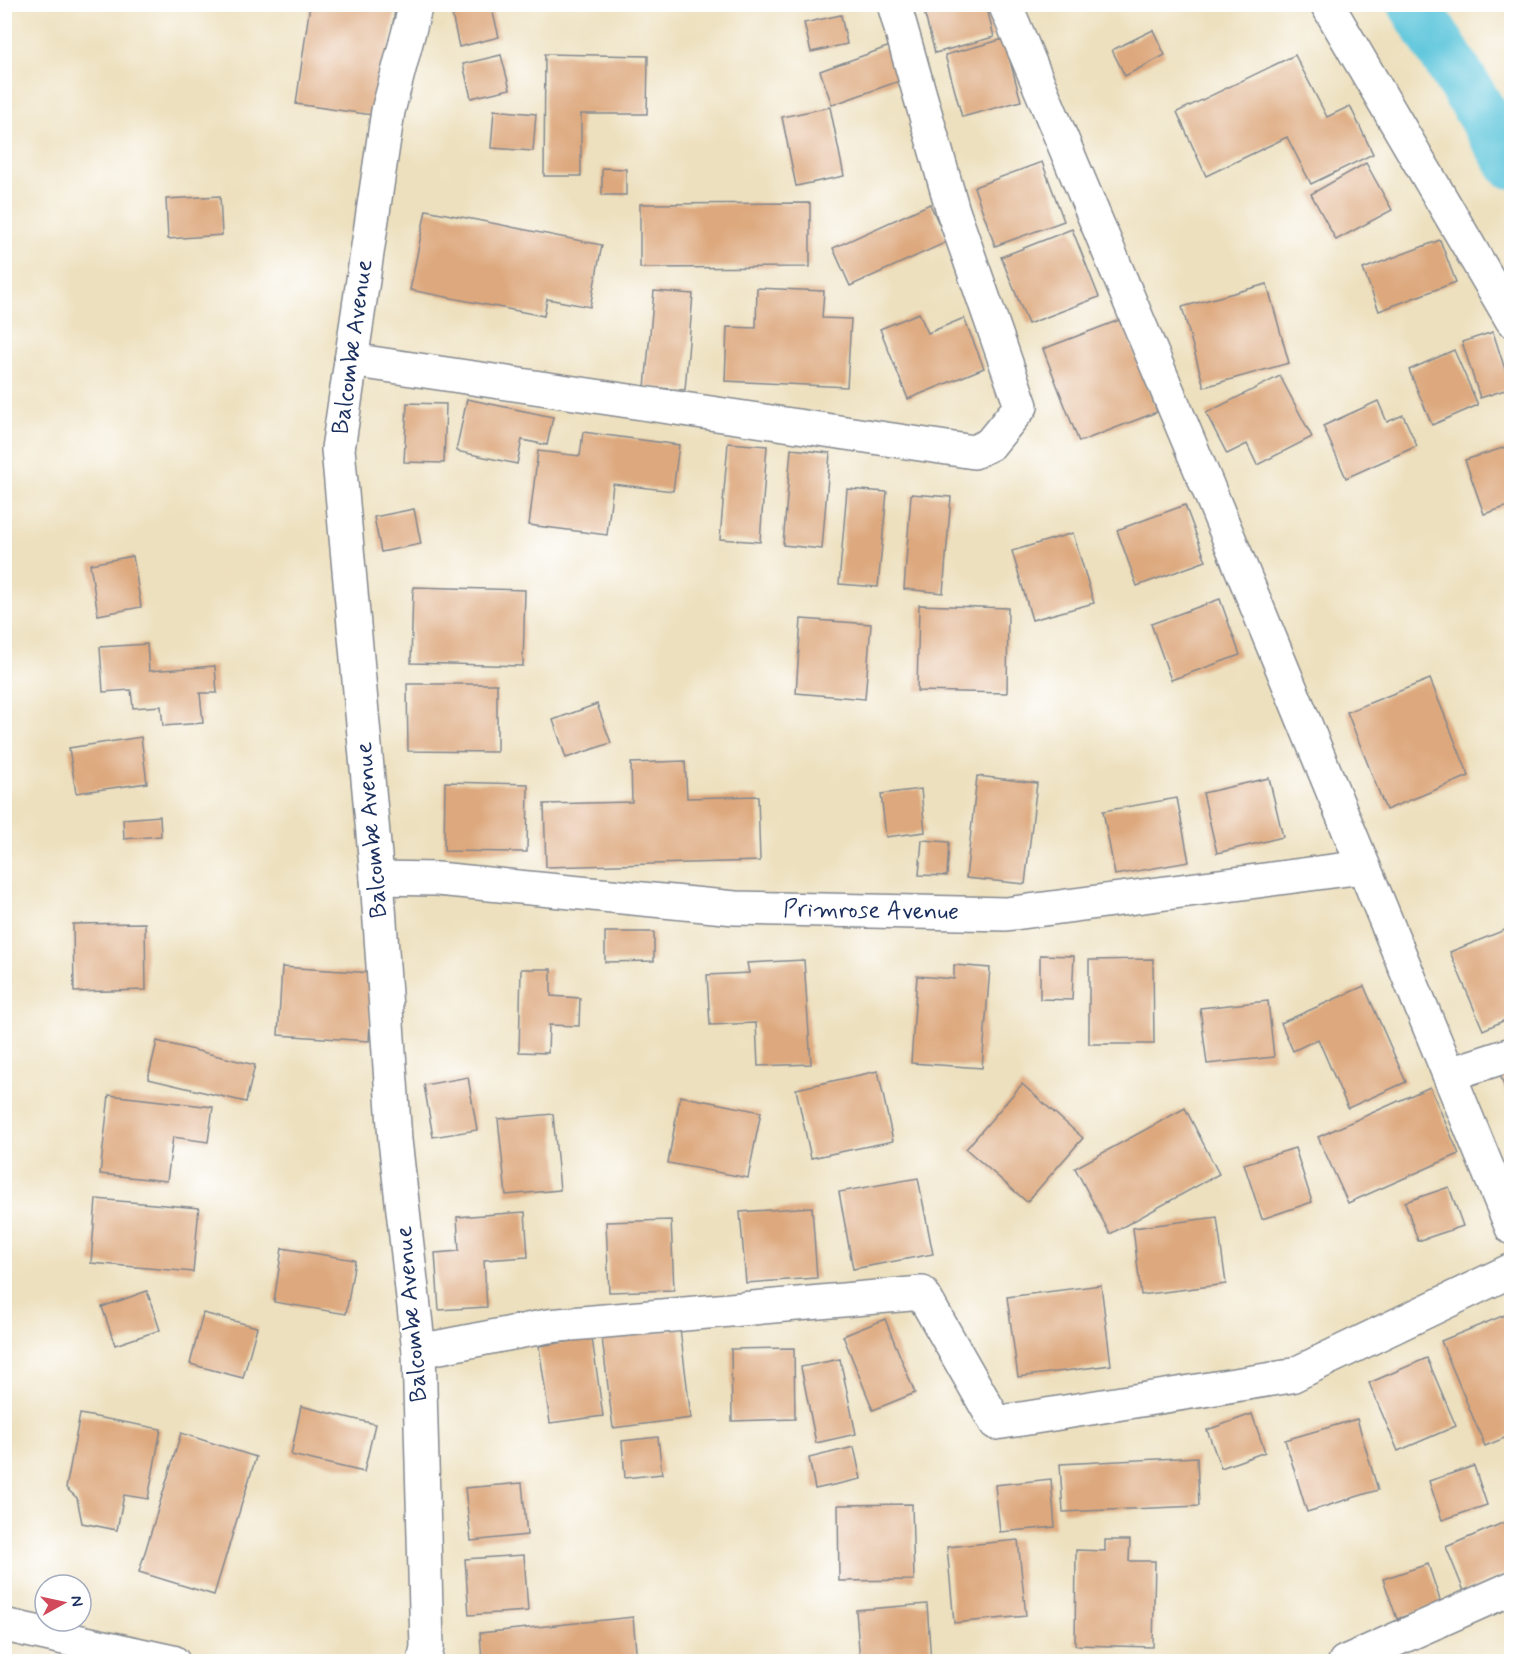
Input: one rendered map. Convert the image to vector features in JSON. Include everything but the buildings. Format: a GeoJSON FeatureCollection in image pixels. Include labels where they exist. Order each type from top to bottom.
{"type":"FeatureCollection","features":[{"type":"Feature","properties":{"kind":"street","name":"Balcombe Avenue"},"geometry":{"type":"LineString","coordinates":[[416,4],[387,111],[338,449],[377,878],[395,1140],[419,1351],[427,1647],[424,1662]]}},
{"type":"Feature","properties":{"kind":"street"},"geometry":{"type":"LineString","coordinates":[[351,360],[974,452],[990,444],[1020,406],[953,211],[894,4]]}},
{"type":"Feature","properties":{"kind":"street"},"geometry":{"type":"LineString","coordinates":[[1005,4],[1198,463],[1512,1228]]}},
{"type":"Feature","properties":{"kind":"street"},"geometry":{"type":"LineString","coordinates":[[1328,4],[1512,320]]}},
{"type":"Feature","properties":{"kind":"street","name":"Primrose Avenue"},"geometry":{"type":"LineString","coordinates":[[377,878],[437,879],[735,908],[1006,914],[1363,867]]}},
{"type":"Feature","properties":{"kind":"street"},"geometry":{"type":"LineString","coordinates":[[1450,1074],[1512,1053]]}},
{"type":"Feature","properties":{"kind":"street"},"geometry":{"type":"LineString","coordinates":[[419,1351],[548,1326],[922,1293],[996,1423],[1291,1376],[1512,1270]]}},
{"type":"Feature","properties":{"kind":"street"},"geometry":{"type":"LineString","coordinates":[[1346,1662],[1512,1588]]}},
{"type":"Feature","properties":{"kind":"street"},"geometry":{"type":"LineString","coordinates":[[4,1625],[173,1662]]}},
{"type":"Feature","properties":{"kind":"waterway"},"geometry":{"type":"LineString","coordinates":[[1414,4],[1512,163]]}}]}
